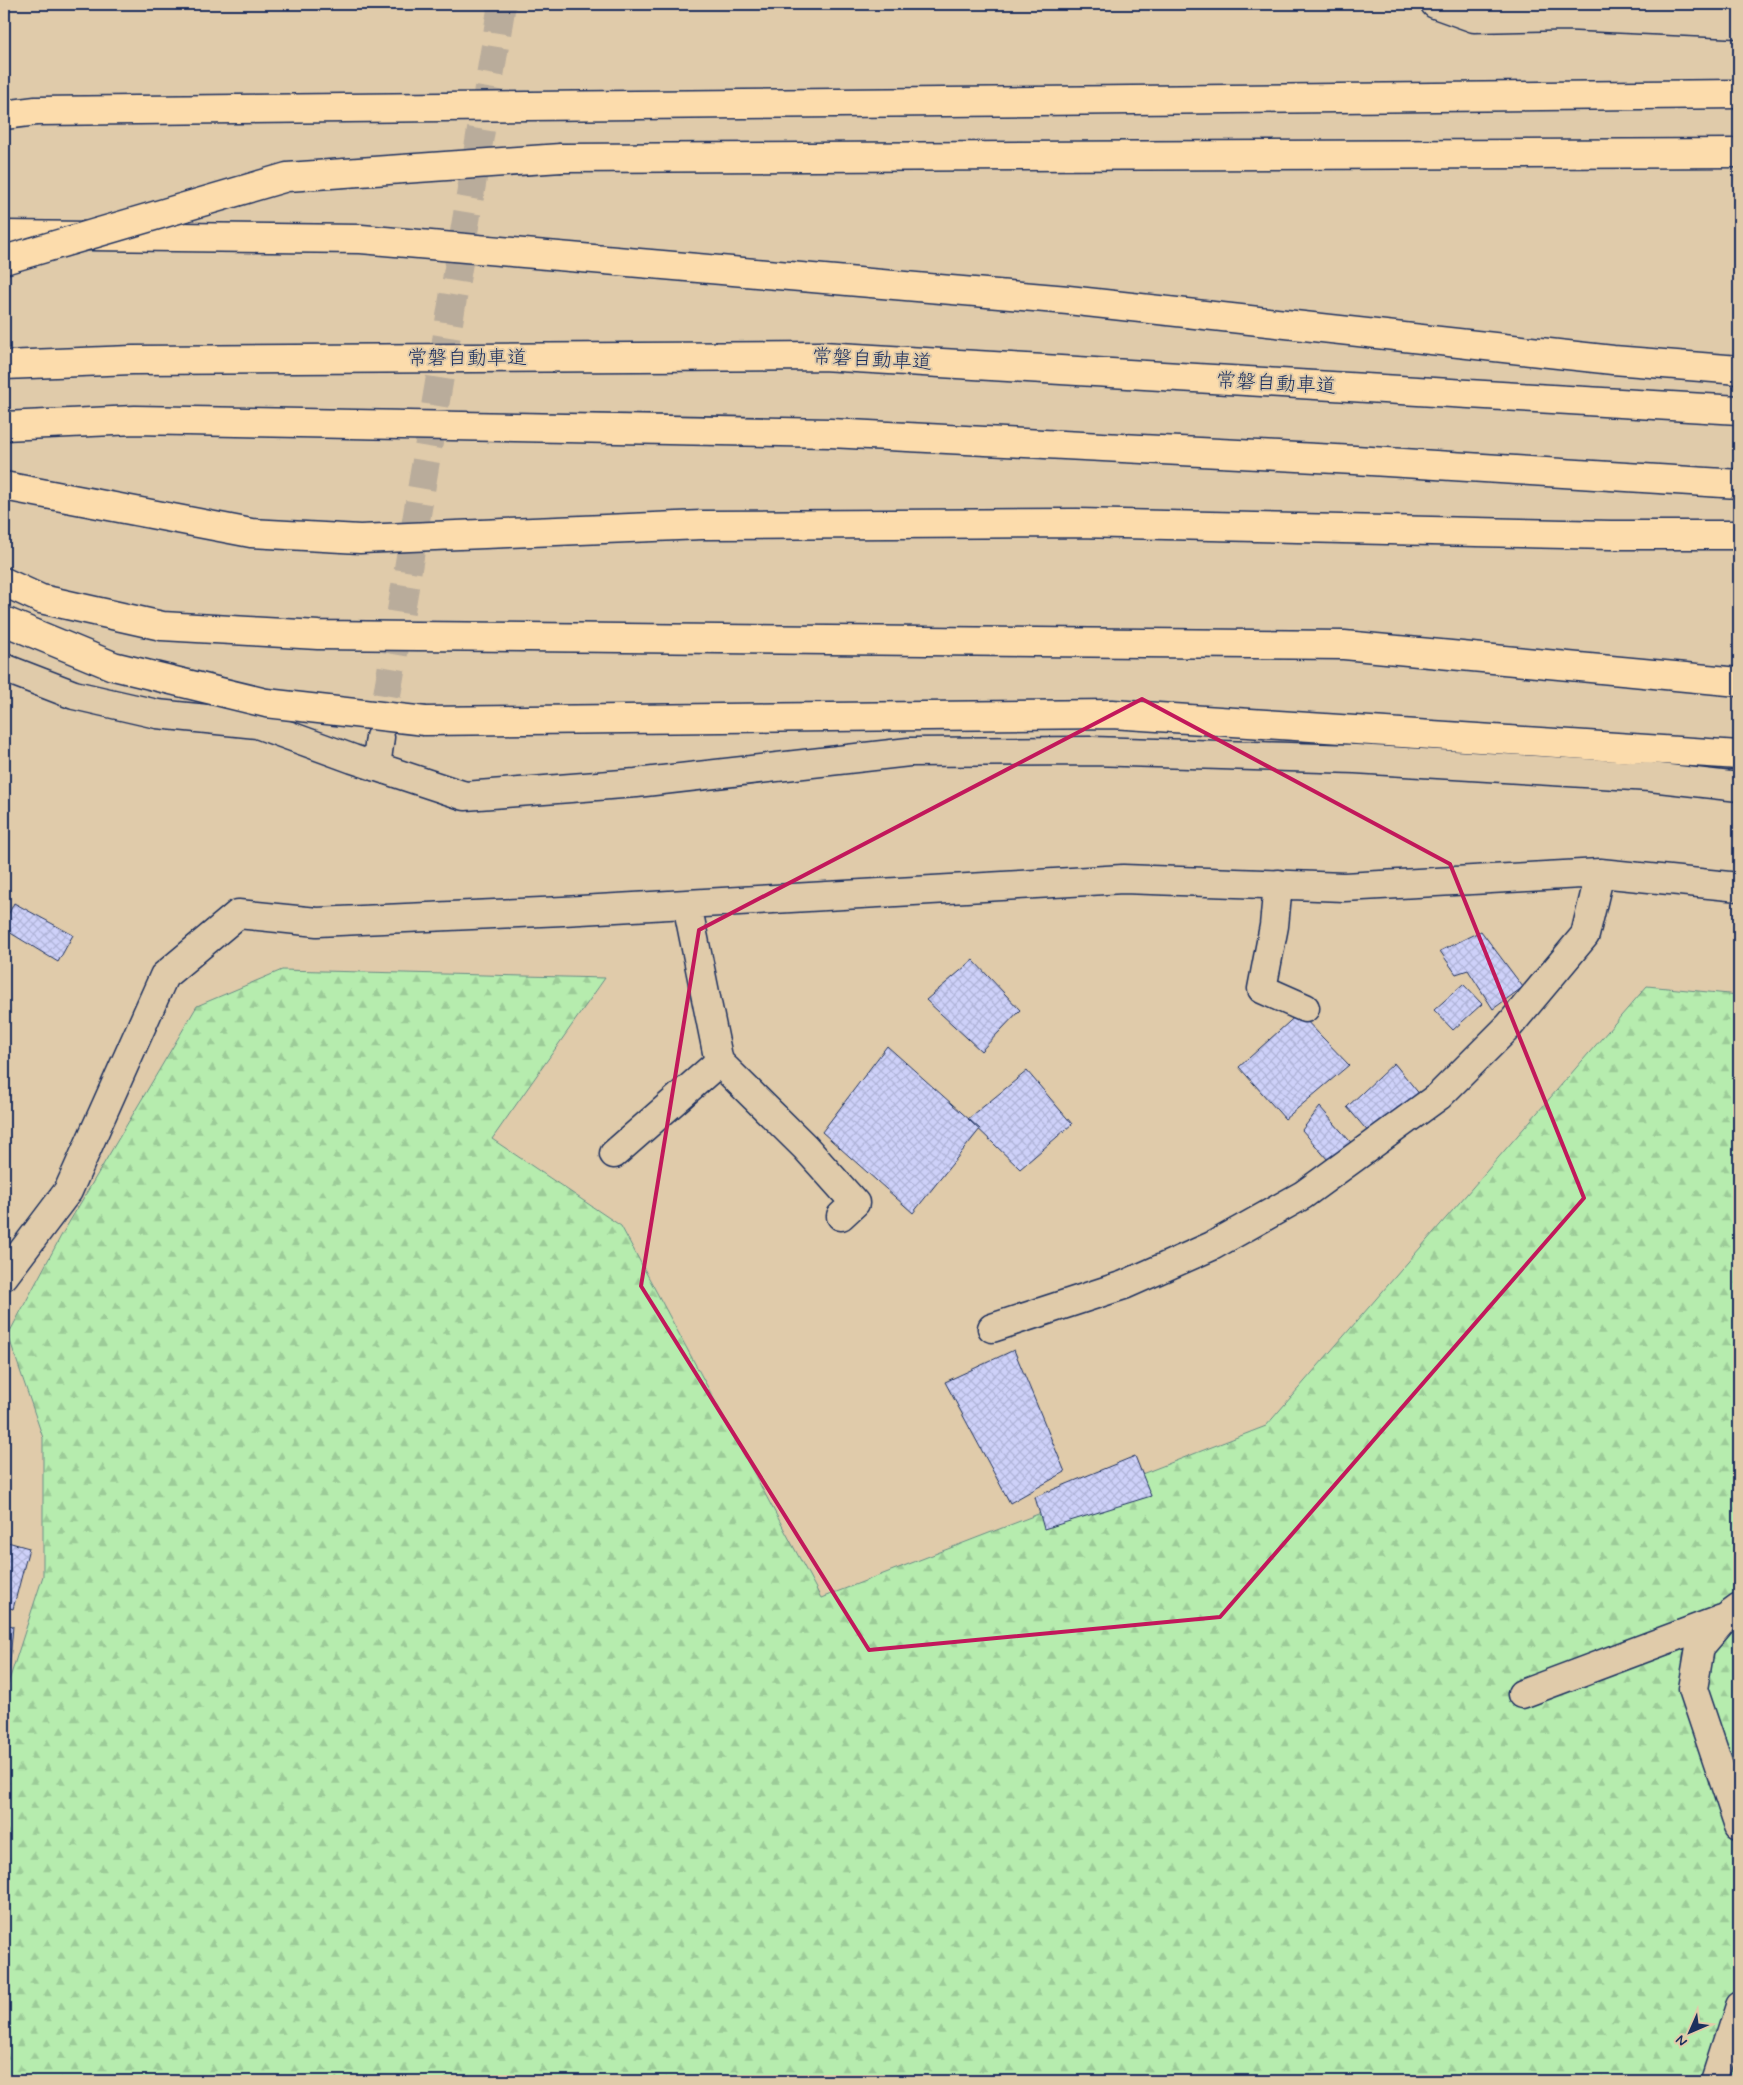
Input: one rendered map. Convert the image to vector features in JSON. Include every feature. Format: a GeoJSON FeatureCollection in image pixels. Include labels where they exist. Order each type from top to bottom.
{"type":"FeatureCollection","features":[{"type":"Feature","properties":{"kind":"highway"},"geometry":{"type":"LineString","coordinates":[[4,115],[36,111],[1739,94]]}},
{"type":"Feature","properties":{"kind":"highway"},"geometry":{"type":"LineString","coordinates":[[4,260],[287,177],[560,158],[1739,153]]}},
{"type":"Feature","properties":{"kind":"highway"},"geometry":{"type":"LineString","coordinates":[[4,235],[361,239],[1068,300],[1604,359],[1739,370]]}},
{"type":"Feature","properties":{"kind":"highway","name":"常磐自動車道"},"geometry":{"type":"LineString","coordinates":[[4,365],[132,360],[822,356],[1739,410]]}},
{"type":"Feature","properties":{"kind":"highway"},"geometry":{"type":"LineString","coordinates":[[4,426],[135,420],[830,433],[1345,459],[1739,484]]}},
{"type":"Feature","properties":{"kind":"highway"},"geometry":{"type":"LineString","coordinates":[[4,486],[251,533],[360,539],[702,524],[1076,523],[1611,535],[1739,535]]}},
{"type":"Feature","properties":{"kind":"highway"},"geometry":{"type":"LineString","coordinates":[[4,582],[41,599],[162,626],[318,635],[1344,644],[1739,682]]}},
{"type":"Feature","properties":{"kind":"highway"},"geometry":{"type":"LineString","coordinates":[[4,620],[113,666],[266,703],[425,722],[1112,714],[1739,755]]}},
{"type":"Feature","properties":{"kind":"street"},"geometry":{"type":"LineString","coordinates":[[1435,4],[1474,18],[1566,16],[1739,24]]}},
{"type":"Feature","properties":{"kind":"street"},"geometry":{"type":"LineString","coordinates":[[4,668],[74,695],[157,714],[257,724],[376,767],[465,796],[636,784],[909,752],[1073,751],[1365,760],[1650,777],[1739,786]]}},
{"type":"Feature","properties":{"kind":"street"},"geometry":{"type":"LineString","coordinates":[[376,767],[380,737]]}},
{"type":"Feature","properties":{"kind":"street"},"geometry":{"type":"LineString","coordinates":[[992,1328],[1124,1285],[1212,1246],[1303,1195],[1439,1096],[1509,1026],[1585,935],[1600,873]]}},
{"type":"Feature","properties":{"kind":"street"},"geometry":{"type":"LineString","coordinates":[[4,1276],[68,1191],[164,976],[238,914],[317,922],[563,912],[1123,880],[1344,887],[1600,873],[1739,887]]}},
{"type":"Feature","properties":{"kind":"street"},"geometry":{"type":"LineString","coordinates":[[1278,884],[1274,926],[1262,989],[1305,1008]]}},
{"type":"Feature","properties":{"kind":"street"},"geometry":{"type":"LineString","coordinates":[[687,904],[719,1062],[805,1147],[855,1203],[841,1216]]}},
{"type":"Feature","properties":{"kind":"street"},"geometry":{"type":"LineString","coordinates":[[614,1154],[719,1062]]}},
{"type":"Feature","properties":{"kind":"street"},"geometry":{"type":"LineString","coordinates":[[1522,1694],[1731,1613]]}},
{"type":"Feature","properties":{"kind":"street"},"geometry":{"type":"LineString","coordinates":[[1731,1613],[1700,1647],[1693,1689],[1739,1826]]}},
{"type":"Feature","properties":{"kind":"street"},"geometry":{"type":"LineString","coordinates":[[1715,2081],[1739,2006]]}},
{"type":"Feature","properties":{"kind":"highlighted area"},"geometry":{"type":"Polygon","coordinates":[[[1142,699],[1450,864],[1584,1198],[1220,1617],[869,1650],[641,1286],[699,930],[1142,699]]]}},
{"type":"Feature","properties":{"kind":"green space"},"geometry":{"type":"Polygon","coordinates":[[[282,970],[605,978],[492,1139],[621,1226],[821,1598],[1266,1426],[1647,986],[1739,995],[1739,2081],[4,2081],[4,1696],[43,1576],[43,1438],[8,1335],[61,1236],[197,1006],[282,970]]]}},
{"type":"Feature","properties":{"kind":"building"},"geometry":{"type":"Polygon","coordinates":[[[14,903],[73,935],[58,962],[4,929],[4,923],[14,903]]]}},
{"type":"Feature","properties":{"kind":"building"},"geometry":{"type":"Polygon","coordinates":[[[1481,931],[1523,987],[1493,1009],[1468,970],[1456,974],[1440,951],[1481,931]]]}},
{"type":"Feature","properties":{"kind":"building"},"geometry":{"type":"Polygon","coordinates":[[[973,960],[1020,1010],[981,1051],[926,1000],[973,960]]]}},
{"type":"Feature","properties":{"kind":"building"},"geometry":{"type":"Polygon","coordinates":[[[1463,984],[1482,1004],[1453,1030],[1434,1010],[1463,984]]]}},
{"type":"Feature","properties":{"kind":"building"},"geometry":{"type":"Polygon","coordinates":[[[1299,1013],[1349,1065],[1285,1119],[1239,1067],[1299,1013]]]}},
{"type":"Feature","properties":{"kind":"building"},"geometry":{"type":"Polygon","coordinates":[[[887,1046],[980,1129],[913,1213],[822,1132],[887,1046]]]}},
{"type":"Feature","properties":{"kind":"building"},"geometry":{"type":"Polygon","coordinates":[[[1394,1063],[1421,1096],[1370,1134],[1347,1107],[1394,1063]]]}},
{"type":"Feature","properties":{"kind":"building"},"geometry":{"type":"Polygon","coordinates":[[[1027,1071],[1072,1124],[1020,1169],[968,1119],[1027,1071]]]}},
{"type":"Feature","properties":{"kind":"building"},"geometry":{"type":"Polygon","coordinates":[[[1320,1107],[1355,1147],[1328,1160],[1302,1130],[1320,1107]]]}},
{"type":"Feature","properties":{"kind":"building"},"geometry":{"type":"Polygon","coordinates":[[[1014,1350],[1065,1472],[1010,1503],[945,1382],[1014,1350]]]}},
{"type":"Feature","properties":{"kind":"building"},"geometry":{"type":"Polygon","coordinates":[[[1135,1456],[1151,1496],[1044,1529],[1035,1497],[1135,1456]]]}},
{"type":"Feature","properties":{"kind":"building"},"geometry":{"type":"Polygon","coordinates":[[[4,1541],[29,1548],[13,1609],[4,1606],[4,1541]]]}},
{"type":"Feature","properties":{"kind":"building"},"geometry":{"type":"Polygon","coordinates":[[[4,1624],[13,1626],[8,1684],[4,1683],[4,1624]]]}},
{"type":"Feature","properties":{"kind":"tunnel"},"geometry":{"type":"LineString","coordinates":[[380,737],[502,4]]}}]}
